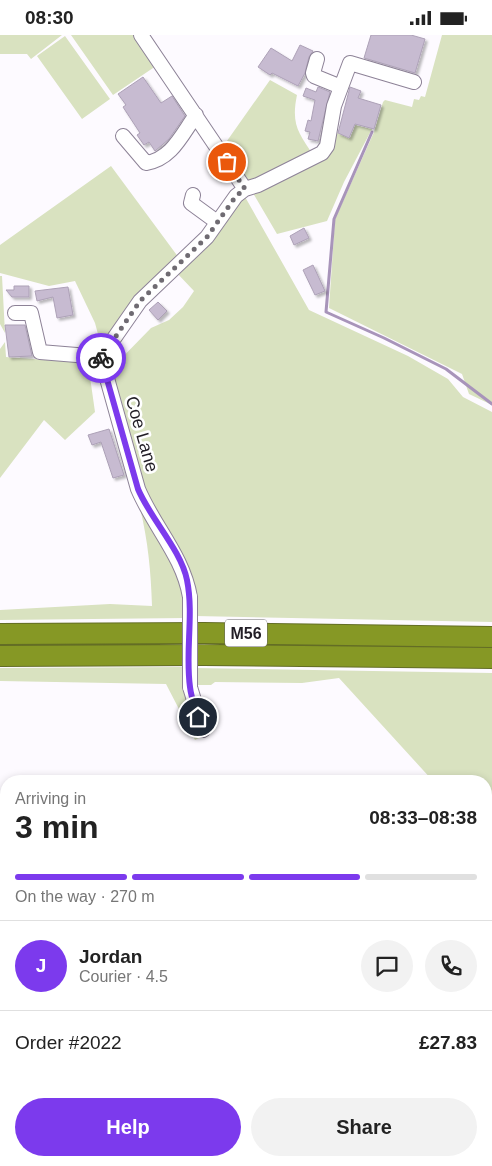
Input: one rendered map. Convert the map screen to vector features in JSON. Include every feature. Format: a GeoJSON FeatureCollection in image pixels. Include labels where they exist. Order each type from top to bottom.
{"type":"FeatureCollection","features":[{"type":"Feature","properties":{"kind":"highway","name":"M56"},"geometry":{"type":"LineString","coordinates":[[0,634],[214,633],[492,637]]}},
{"type":"Feature","properties":{"kind":"highway","name":"M56"},"geometry":{"type":"LineString","coordinates":[[0,656],[204,655],[492,659]]}},
{"type":"Feature","properties":{"kind":"street"},"geometry":{"type":"LineString","coordinates":[[141,35],[245,189]]}},
{"type":"Feature","properties":{"kind":"street"},"geometry":{"type":"LineString","coordinates":[[317,59],[314,76],[341,87]]}},
{"type":"Feature","properties":{"kind":"street"},"geometry":{"type":"LineString","coordinates":[[15,313],[31,313],[40,352],[101,357],[140,301],[207,237],[236,196],[245,189],[258,185],[322,153],[327,146],[334,106],[350,63],[414,82]]}},
{"type":"Feature","properties":{"kind":"street"},"geometry":{"type":"LineString","coordinates":[[123,137],[146,163],[157,160],[181,141],[196,115]]}},
{"type":"Feature","properties":{"kind":"street"},"geometry":{"type":"LineString","coordinates":[[193,195],[191,203],[217,222]]}},
{"type":"Feature","properties":{"kind":"street","name":"Coe Lane"},"geometry":{"type":"LineString","coordinates":[[101,357],[138,489],[148,510],[178,557],[186,577],[190,597],[190,687],[203,730]]}},
{"type":"Feature","properties":{"kind":"green space"},"geometry":{"type":"Polygon","coordinates":[[[0,35],[62,35],[31,59],[27,54],[0,54],[0,35]]]}},
{"type":"Feature","properties":{"kind":"green space"},"geometry":{"type":"Polygon","coordinates":[[[71,35],[136,35],[156,66],[113,95],[71,35]]]}},
{"type":"Feature","properties":{"kind":"green space"},"geometry":{"type":"Polygon","coordinates":[[[442,35],[492,35],[492,405],[469,394],[462,374],[329,308],[335,219],[374,132],[383,102],[385,100],[412,107],[414,99],[419,100],[421,96],[425,97],[442,35]]]}},
{"type":"Feature","properties":{"kind":"green space"},"geometry":{"type":"Polygon","coordinates":[[[65,36],[110,99],[82,119],[37,56],[65,36]]]}},
{"type":"Feature","properties":{"kind":"green space"},"geometry":{"type":"Polygon","coordinates":[[[270,80],[297,95],[295,114],[297,128],[314,156],[257,180],[246,182],[222,148],[270,80]]]}},
{"type":"Feature","properties":{"kind":"green space"},"geometry":{"type":"Polygon","coordinates":[[[355,125],[372,129],[344,182],[327,221],[277,234],[253,193],[320,161],[329,150],[337,133],[350,138],[355,125]]]}},
{"type":"Feature","properties":{"kind":"green space"},"geometry":{"type":"Polygon","coordinates":[[[111,166],[179,258],[102,349],[95,323],[75,281],[49,286],[0,273],[0,245],[111,166]]]}},
{"type":"Feature","properties":{"kind":"green space"},"geometry":{"type":"Polygon","coordinates":[[[244,195],[309,310],[408,356],[448,379],[463,397],[492,412],[492,622],[195,616],[153,504],[143,486],[109,371],[151,328],[169,320],[183,307],[194,291],[175,271],[244,195]]]}},
{"type":"Feature","properties":{"kind":"green space"},"geometry":{"type":"Polygon","coordinates":[[[0,276],[2,276],[5,333],[0,324],[0,276]]]}},
{"type":"Feature","properties":{"kind":"green space"},"geometry":{"type":"Polygon","coordinates":[[[5,342],[6,357],[88,363],[95,412],[65,440],[44,420],[0,478],[0,349],[5,342]]]}},
{"type":"Feature","properties":{"kind":"green space"},"geometry":{"type":"Polygon","coordinates":[[[140,508],[184,577],[186,618],[0,620],[0,610],[110,604],[152,606],[149,557],[140,508]]]}},
{"type":"Feature","properties":{"kind":"green space"},"geometry":{"type":"Polygon","coordinates":[[[186,667],[193,714],[201,737],[195,740],[166,684],[0,681],[0,668],[186,667]]]}},
{"type":"Feature","properties":{"kind":"green space"},"geometry":{"type":"Polygon","coordinates":[[[194,668],[492,673],[492,775],[428,775],[339,678],[302,683],[215,682],[211,685],[194,685],[194,668]]]}},
{"type":"Feature","properties":{"kind":"building"},"geometry":{"type":"Polygon","coordinates":[[[371,35],[411,35],[425,39],[415,73],[364,58],[371,35]]]}},
{"type":"Feature","properties":{"kind":"building"},"geometry":{"type":"Polygon","coordinates":[[[300,45],[313,51],[298,86],[272,73],[270,75],[258,67],[271,48],[292,61],[300,45]]]}},
{"type":"Feature","properties":{"kind":"building"},"geometry":{"type":"Polygon","coordinates":[[[143,77],[161,103],[172,96],[185,116],[169,139],[155,151],[149,142],[144,145],[137,135],[140,133],[123,107],[126,105],[118,94],[143,77]]]}},
{"type":"Feature","properties":{"kind":"building"},"geometry":{"type":"Polygon","coordinates":[[[318,87],[330,92],[318,141],[308,139],[310,132],[305,131],[308,120],[311,121],[315,100],[303,96],[306,88],[316,92],[318,87]]]}},
{"type":"Feature","properties":{"kind":"building"},"geometry":{"type":"Polygon","coordinates":[[[350,87],[361,91],[358,98],[381,105],[374,129],[355,124],[349,138],[338,133],[350,87]]]}},
{"type":"Feature","properties":{"kind":"building"},"geometry":{"type":"Polygon","coordinates":[[[304,228],[309,238],[294,245],[290,236],[304,228]]]}},
{"type":"Feature","properties":{"kind":"building"},"geometry":{"type":"Polygon","coordinates":[[[313,265],[325,291],[315,295],[303,270],[313,265]]]}},
{"type":"Feature","properties":{"kind":"building"},"geometry":{"type":"Polygon","coordinates":[[[14,286],[29,286],[29,297],[12,297],[6,290],[14,290],[14,286]]]}},
{"type":"Feature","properties":{"kind":"building"},"geometry":{"type":"Polygon","coordinates":[[[68,287],[73,315],[57,318],[53,297],[37,301],[35,291],[68,287]]]}},
{"type":"Feature","properties":{"kind":"building"},"geometry":{"type":"Polygon","coordinates":[[[158,302],[167,311],[158,320],[149,310],[158,302]]]}},
{"type":"Feature","properties":{"kind":"building"},"geometry":{"type":"Polygon","coordinates":[[[5,325],[25,325],[32,356],[9,357],[5,325]]]}},
{"type":"Feature","properties":{"kind":"building"},"geometry":{"type":"Polygon","coordinates":[[[109,429],[124,475],[113,478],[101,442],[92,445],[88,435],[109,429]]]}},
{"type":"Feature","properties":{"kind":"waterway"},"geometry":{"type":"LineString","coordinates":[[372,132],[334,219],[326,312],[446,369],[492,404]]}},
{"type":"Feature","properties":{"kind":"way so far"},"geometry":{"type":"LineString","coordinates":[[101,358],[140,301],[207,237],[236,196],[245,189],[227,162]]}},
{"type":"Feature","properties":{"kind":"route"},"geometry":{"type":"LineString","coordinates":[[101,358],[138,489],[162,533],[178,557],[186,577],[190,597],[190,687],[198,717]]}}]}
